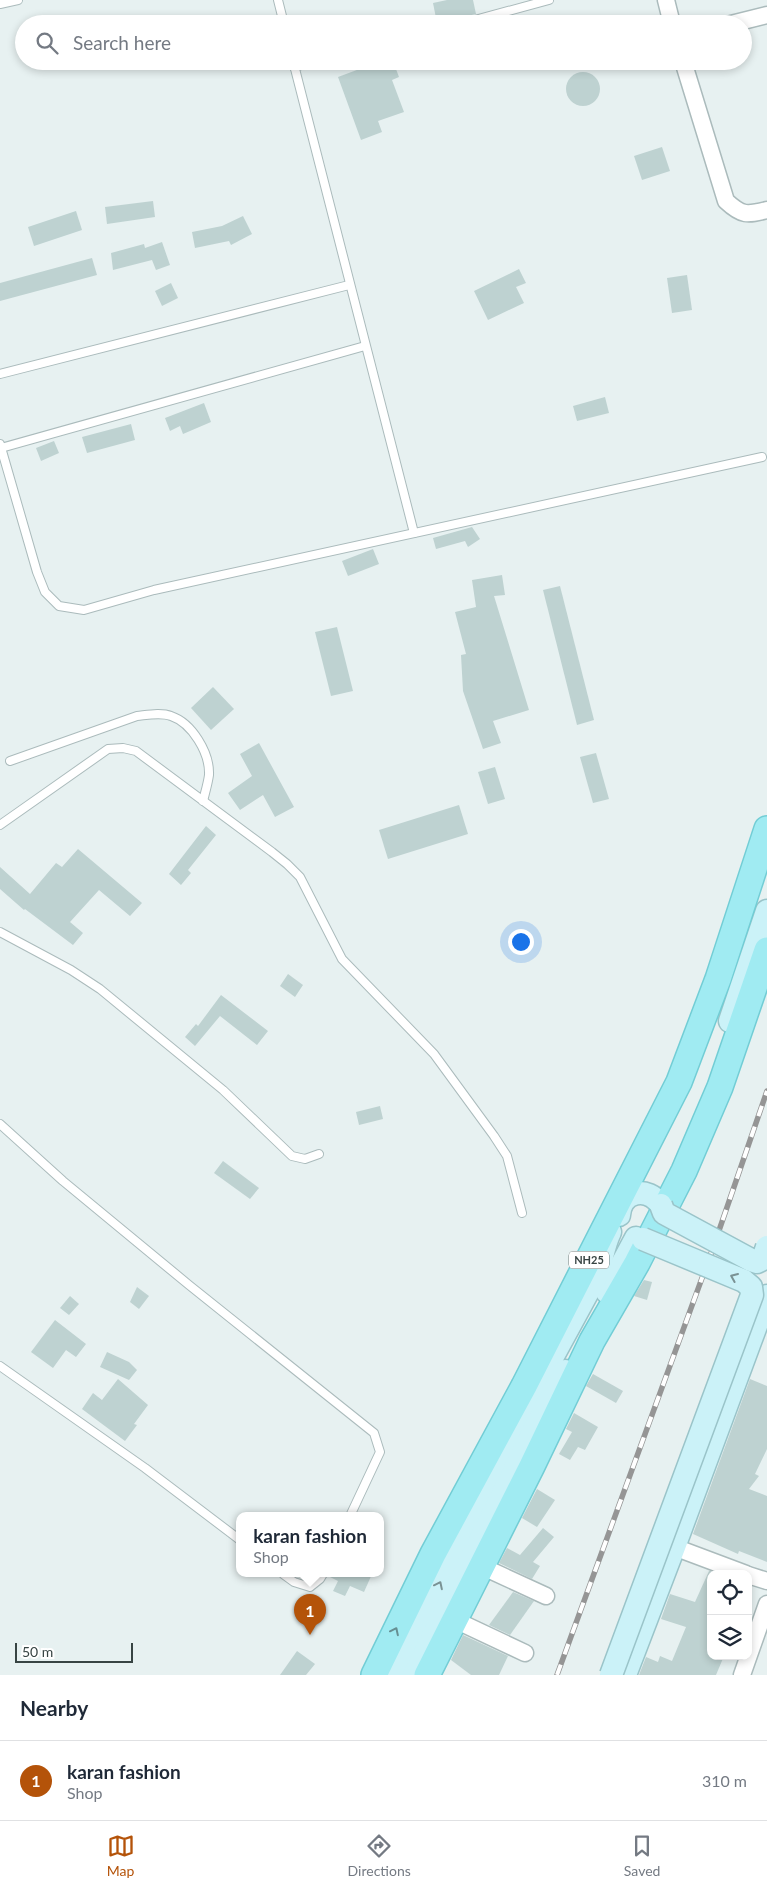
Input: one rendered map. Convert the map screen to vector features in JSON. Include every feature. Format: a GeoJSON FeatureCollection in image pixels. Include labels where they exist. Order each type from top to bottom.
{"type":"FeatureCollection","features":[{"type":"Feature","properties":{"kind":"main road","name":"NH25"},"geometry":{"type":"LineString","coordinates":[[374,1675],[433,1554],[524,1386],[678,1082],[718,979],[767,829]]}},
{"type":"Feature","properties":{"kind":"main road"},"geometry":{"type":"LineString","coordinates":[[427,1675],[532,1466],[592,1341],[637,1263],[684,1172],[720,1087],[767,950]]}},
{"type":"Feature","properties":{"kind":"street"},"geometry":{"type":"LineString","coordinates":[[666,0],[670,15]]}},
{"type":"Feature","properties":{"kind":"street"},"geometry":{"type":"LineString","coordinates":[[752,19],[767,15]]}},
{"type":"Feature","properties":{"kind":"street"},"geometry":{"type":"LineString","coordinates":[[685,70],[726,201],[737,211],[748,214],[767,210]]}},
{"type":"Feature","properties":{"kind":"street"},"geometry":{"type":"LineString","coordinates":[[635,1194],[678,1104],[700,1046],[767,845]]}},
{"type":"Feature","properties":{"kind":"street"},"geometry":{"type":"LineString","coordinates":[[414,1675],[537,1424],[639,1238],[656,1233],[664,1220],[661,1206],[718,1059],[767,911]]}},
{"type":"Feature","properties":{"kind":"street"},"geometry":{"type":"LineString","coordinates":[[394,1675],[547,1367],[602,1264],[606,1240],[618,1217],[622,1202],[635,1194],[650,1195],[661,1206],[757,1262],[763,1259],[767,1247]]}},
{"type":"Feature","properties":{"kind":"street"},"geometry":{"type":"LineString","coordinates":[[611,1675],[752,1295],[751,1287],[744,1281],[624,1230],[618,1217]]}},
{"type":"Feature","properties":{"kind":"street"},"geometry":{"type":"LineString","coordinates":[[625,1675],[767,1296]]}},
{"type":"Feature","properties":{"kind":"street"},"geometry":{"type":"LineString","coordinates":[[674,1547],[736,1570]]}},
{"type":"Feature","properties":{"kind":"street"},"geometry":{"type":"LineString","coordinates":[[481,1566],[546,1596]]}},
{"type":"Feature","properties":{"kind":"street"},"geometry":{"type":"LineString","coordinates":[[752,1576],[767,1581]]}},
{"type":"Feature","properties":{"kind":"street"},"geometry":{"type":"LineString","coordinates":[[742,1675],[767,1604]]}},
{"type":"Feature","properties":{"kind":"street"},"geometry":{"type":"LineString","coordinates":[[455,1620],[525,1653]]}},
{"type":"Feature","properties":{"kind":"lane"},"geometry":{"type":"LineString","coordinates":[[0,4],[18,0]]}},
{"type":"Feature","properties":{"kind":"lane"},"geometry":{"type":"LineString","coordinates":[[278,0],[282,15]]}},
{"type":"Feature","properties":{"kind":"lane"},"geometry":{"type":"LineString","coordinates":[[493,15],[549,0]]}},
{"type":"Feature","properties":{"kind":"lane"},"geometry":{"type":"LineString","coordinates":[[295,70],[414,533]]}},
{"type":"Feature","properties":{"kind":"lane"},"geometry":{"type":"LineString","coordinates":[[0,374],[349,285]]}},
{"type":"Feature","properties":{"kind":"lane"},"geometry":{"type":"LineString","coordinates":[[365,346],[0,446],[37,572],[45,592],[59,606],[84,610],[154,590],[762,457]]}},
{"type":"Feature","properties":{"kind":"lane"},"geometry":{"type":"LineString","coordinates":[[10,761],[137,716],[155,714],[171,716],[188,727],[199,741],[207,758],[209,774],[203,801]]}},
{"type":"Feature","properties":{"kind":"lane"},"geometry":{"type":"LineString","coordinates":[[0,825],[108,750],[123,748],[136,751],[287,864],[300,877],[342,959],[434,1054],[494,1136],[507,1156],[522,1213]]}},
{"type":"Feature","properties":{"kind":"lane"},"geometry":{"type":"LineString","coordinates":[[0,932],[71,970],[100,989],[223,1090],[292,1156],[305,1159],[319,1154]]}},
{"type":"Feature","properties":{"kind":"lane"},"geometry":{"type":"LineString","coordinates":[[0,1124],[64,1181],[190,1286],[374,1432],[380,1452],[352,1512]]}},
{"type":"Feature","properties":{"kind":"lane"},"geometry":{"type":"LineString","coordinates":[[0,1366],[146,1468],[236,1537]]}},
{"type":"Feature","properties":{"kind":"lane"},"geometry":{"type":"LineString","coordinates":[[287,1577],[294,1582],[310,1587],[321,1577]]}},
{"type":"Feature","properties":{"kind":"building"},"geometry":{"type":"Polygon","coordinates":[[[447,0],[473,0],[476,14],[435,15],[433,3],[447,0]]]}},
{"type":"Feature","properties":{"kind":"building"},"geometry":{"type":"Polygon","coordinates":[[[357,70],[396,70],[399,77],[392,80],[404,112],[378,121],[382,132],[361,140],[338,77],[357,70]]]}},
{"type":"Feature","properties":{"kind":"building"},"geometry":{"type":"Polygon","coordinates":[[[583,72],[590,73],[595,77],[599,82],[599,96],[595,101],[590,105],[583,106],[576,105],[571,101],[567,96],[566,89],[567,82],[571,77],[576,73],[583,72]]]}},
{"type":"Feature","properties":{"kind":"building"},"geometry":{"type":"Polygon","coordinates":[[[662,147],[670,171],[642,180],[634,156],[662,147]]]}},
{"type":"Feature","properties":{"kind":"building"},"geometry":{"type":"Polygon","coordinates":[[[153,201],[155,217],[107,224],[105,207],[153,201]]]}},
{"type":"Feature","properties":{"kind":"building"},"geometry":{"type":"Polygon","coordinates":[[[76,211],[82,230],[34,246],[28,227],[76,211]]]}},
{"type":"Feature","properties":{"kind":"building"},"geometry":{"type":"Polygon","coordinates":[[[243,216],[252,234],[231,245],[229,241],[195,248],[192,232],[222,226],[243,216]]]}},
{"type":"Feature","properties":{"kind":"building"},"geometry":{"type":"Polygon","coordinates":[[[162,242],[170,265],[156,270],[152,260],[113,270],[111,253],[144,244],[145,248],[162,242]]]}},
{"type":"Feature","properties":{"kind":"building"},"geometry":{"type":"Polygon","coordinates":[[[92,258],[97,275],[0,301],[0,283],[92,258]]]}},
{"type":"Feature","properties":{"kind":"building"},"geometry":{"type":"Polygon","coordinates":[[[519,269],[526,283],[516,287],[524,303],[488,320],[474,291],[519,269]]]}},
{"type":"Feature","properties":{"kind":"building"},"geometry":{"type":"Polygon","coordinates":[[[687,275],[692,310],[672,313],[667,278],[687,275]]]}},
{"type":"Feature","properties":{"kind":"building"},"geometry":{"type":"Polygon","coordinates":[[[171,283],[178,298],[162,306],[155,291],[171,283]]]}},
{"type":"Feature","properties":{"kind":"building"},"geometry":{"type":"Polygon","coordinates":[[[605,397],[609,413],[577,421],[573,406],[605,397]]]}},
{"type":"Feature","properties":{"kind":"building"},"geometry":{"type":"Polygon","coordinates":[[[204,403],[211,422],[183,434],[180,426],[170,431],[165,418],[204,403]]]}},
{"type":"Feature","properties":{"kind":"building"},"geometry":{"type":"Polygon","coordinates":[[[131,424],[135,440],[87,453],[82,437],[131,424]]]}},
{"type":"Feature","properties":{"kind":"building"},"geometry":{"type":"Polygon","coordinates":[[[54,441],[59,453],[41,461],[36,448],[54,441]]]}},
{"type":"Feature","properties":{"kind":"building"},"geometry":{"type":"Polygon","coordinates":[[[472,527],[480,539],[468,547],[465,541],[436,549],[433,538],[472,527]]]}},
{"type":"Feature","properties":{"kind":"building"},"geometry":{"type":"Polygon","coordinates":[[[373,549],[379,564],[348,576],[342,561],[373,549]]]}},
{"type":"Feature","properties":{"kind":"building"},"geometry":{"type":"Polygon","coordinates":[[[502,575],[505,595],[494,596],[529,710],[493,721],[501,743],[483,749],[463,691],[461,655],[466,654],[455,612],[476,607],[472,580],[502,575]]]}},
{"type":"Feature","properties":{"kind":"building"},"geometry":{"type":"Polygon","coordinates":[[[560,586],[594,720],[577,725],[543,590],[560,586]]]}},
{"type":"Feature","properties":{"kind":"building"},"geometry":{"type":"Polygon","coordinates":[[[337,627],[353,691],[331,696],[315,632],[337,627]]]}},
{"type":"Feature","properties":{"kind":"building"},"geometry":{"type":"Polygon","coordinates":[[[213,687],[234,709],[211,730],[191,708],[213,687]]]}},
{"type":"Feature","properties":{"kind":"building"},"geometry":{"type":"Polygon","coordinates":[[[259,743],[294,807],[275,817],[263,795],[240,810],[228,793],[252,776],[240,754],[259,743]]]}},
{"type":"Feature","properties":{"kind":"building"},"geometry":{"type":"Polygon","coordinates":[[[596,753],[609,799],[593,803],[580,757],[596,753]]]}},
{"type":"Feature","properties":{"kind":"building"},"geometry":{"type":"Polygon","coordinates":[[[495,767],[505,799],[488,804],[478,772],[495,767]]]}},
{"type":"Feature","properties":{"kind":"building"},"geometry":{"type":"Polygon","coordinates":[[[459,805],[468,834],[388,859],[379,830],[459,805]]]}},
{"type":"Feature","properties":{"kind":"building"},"geometry":{"type":"Polygon","coordinates":[[[206,826],[216,835],[188,870],[191,873],[181,885],[169,874],[206,826]]]}},
{"type":"Feature","properties":{"kind":"building"},"geometry":{"type":"Polygon","coordinates":[[[78,849],[142,903],[130,916],[99,890],[70,922],[83,933],[73,945],[24,910],[0,889],[0,867],[30,894],[56,863],[62,867],[78,849]]]}},
{"type":"Feature","properties":{"kind":"building"},"geometry":{"type":"Polygon","coordinates":[[[288,974],[303,985],[295,997],[280,986],[288,974]]]}},
{"type":"Feature","properties":{"kind":"building"},"geometry":{"type":"Polygon","coordinates":[[[221,995],[268,1031],[257,1045],[220,1016],[195,1046],[185,1037],[196,1024],[198,1026],[221,995]]]}},
{"type":"Feature","properties":{"kind":"building"},"geometry":{"type":"Polygon","coordinates":[[[380,1106],[383,1119],[359,1125],[356,1112],[380,1106]]]}},
{"type":"Feature","properties":{"kind":"building"},"geometry":{"type":"Polygon","coordinates":[[[223,1161],[259,1188],[250,1199],[214,1173],[223,1161]]]}},
{"type":"Feature","properties":{"kind":"building"},"geometry":{"type":"Polygon","coordinates":[[[644,1280],[652,1282],[647,1300],[634,1296],[644,1280]]]}},
{"type":"Feature","properties":{"kind":"building"},"geometry":{"type":"Polygon","coordinates":[[[137,1287],[149,1296],[139,1309],[130,1302],[137,1287]]]}},
{"type":"Feature","properties":{"kind":"building"},"geometry":{"type":"Polygon","coordinates":[[[70,1296],[79,1304],[69,1315],[60,1308],[70,1296]]]}},
{"type":"Feature","properties":{"kind":"building"},"geometry":{"type":"Polygon","coordinates":[[[55,1320],[86,1344],[76,1357],[66,1350],[53,1368],[31,1352],[55,1320]]]}},
{"type":"Feature","properties":{"kind":"building"},"geometry":{"type":"Polygon","coordinates":[[[107,1352],[129,1362],[137,1370],[129,1380],[100,1367],[107,1352]]]}},
{"type":"Feature","properties":{"kind":"building"},"geometry":{"type":"Polygon","coordinates":[[[593,1374],[623,1391],[616,1403],[586,1386],[593,1374]]]}},
{"type":"Feature","properties":{"kind":"building"},"geometry":{"type":"Polygon","coordinates":[[[118,1379],[148,1405],[134,1424],[137,1425],[125,1441],[82,1409],[93,1393],[102,1400],[118,1379]]]}},
{"type":"Feature","properties":{"kind":"building"},"geometry":{"type":"Polygon","coordinates":[[[750,1379],[767,1386],[767,1449],[755,1474],[759,1476],[749,1489],[767,1496],[767,1562],[739,1551],[738,1554],[693,1534],[750,1379]]]}},
{"type":"Feature","properties":{"kind":"building"},"geometry":{"type":"Polygon","coordinates":[[[574,1413],[598,1427],[585,1450],[578,1447],[570,1460],[559,1454],[572,1432],[566,1429],[574,1413]]]}},
{"type":"Feature","properties":{"kind":"building"},"geometry":{"type":"Polygon","coordinates":[[[537,1489],[555,1500],[537,1527],[522,1518],[537,1489]]]}},
{"type":"Feature","properties":{"kind":"building"},"geometry":{"type":"Polygon","coordinates":[[[543,1528],[554,1537],[533,1562],[540,1566],[532,1579],[499,1563],[507,1548],[520,1555],[543,1528]]]}},
{"type":"Feature","properties":{"kind":"building"},"geometry":{"type":"Polygon","coordinates":[[[707,1575],[707,1660],[722,1660],[716,1675],[639,1675],[646,1657],[658,1662],[660,1656],[672,1661],[686,1627],[661,1619],[670,1594],[695,1602],[707,1575]]]}},
{"type":"Feature","properties":{"kind":"building"},"geometry":{"type":"Polygon","coordinates":[[[330,1577],[371,1577],[364,1592],[350,1586],[345,1596],[333,1591],[338,1581],[330,1577]]]}},
{"type":"Feature","properties":{"kind":"building"},"geometry":{"type":"Polygon","coordinates":[[[513,1592],[534,1601],[510,1635],[489,1625],[513,1592]]]}},
{"type":"Feature","properties":{"kind":"building"},"geometry":{"type":"Polygon","coordinates":[[[463,1635],[508,1656],[499,1675],[471,1675],[451,1660],[463,1635]]]}},
{"type":"Feature","properties":{"kind":"building"},"geometry":{"type":"Polygon","coordinates":[[[297,1651],[315,1664],[306,1675],[280,1675],[297,1651]]]}},
{"type":"Feature","properties":{"kind":"railway"},"geometry":{"type":"LineString","coordinates":[[557,1675],[713,1248],[767,1091]]}},
{"type":"Feature","properties":{"kind":"place","name":"karan fashion"},"geometry":{"type":"Point","coordinates":[310,1635]}}]}
